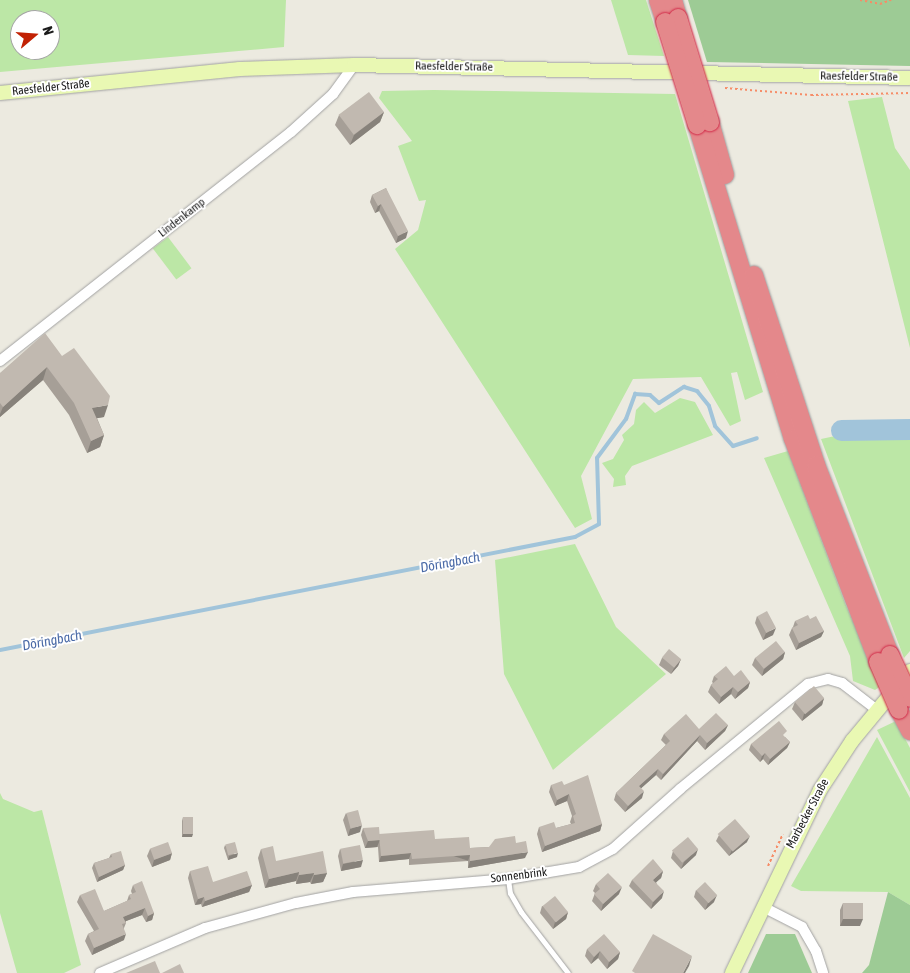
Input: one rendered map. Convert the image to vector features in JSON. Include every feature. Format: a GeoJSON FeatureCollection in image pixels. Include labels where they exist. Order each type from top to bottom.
{"type":"FeatureCollection","features":[{"type":"Feature","properties":{"kind":"highway"},"geometry":{"type":"LineString","coordinates":[[658,0],[672,20],[703,123],[796,404],[884,659],[906,702],[910,731]]}},
{"type":"Feature","properties":{"kind":"highway"},"geometry":{"type":"LineString","coordinates":[[672,20],[673,0]]}},
{"type":"Feature","properties":{"kind":"main road","name":"Raesfelder Straße"},"geometry":{"type":"LineString","coordinates":[[0,93],[240,69],[354,65],[910,78]]}},
{"type":"Feature","properties":{"kind":"main road","name":"Marbecker Straße"},"geometry":{"type":"LineString","coordinates":[[732,973],[812,803],[877,710],[910,671]]}},
{"type":"Feature","properties":{"kind":"street","name":"Lindenkamp"},"geometry":{"type":"LineString","coordinates":[[0,361],[291,132],[333,94],[354,65]]}},
{"type":"Feature","properties":{"kind":"street","name":"Sonnenbrink"},"geometry":{"type":"LineString","coordinates":[[100,973],[205,928],[296,903],[353,892],[508,879],[579,867],[613,849],[680,789],[808,684],[828,679],[842,683],[877,710]]}},
{"type":"Feature","properties":{"kind":"street"},"geometry":{"type":"LineString","coordinates":[[763,907],[802,927],[816,951],[823,973]]}},
{"type":"Feature","properties":{"kind":"lane"},"geometry":{"type":"LineString","coordinates":[[508,879],[510,893],[521,912],[568,973]]}},
{"type":"Feature","properties":{"kind":"path"},"geometry":{"type":"LineString","coordinates":[[860,0],[880,4],[891,0]]}},
{"type":"Feature","properties":{"kind":"path"},"geometry":{"type":"LineString","coordinates":[[724,88],[811,95],[910,93]]}},
{"type":"Feature","properties":{"kind":"green space"},"geometry":{"type":"Polygon","coordinates":[[[0,0],[286,0],[284,47],[0,72],[0,0]]]}},
{"type":"Feature","properties":{"kind":"green space"},"geometry":{"type":"Polygon","coordinates":[[[611,0],[646,0],[664,56],[628,55],[611,0]]]}},
{"type":"Feature","properties":{"kind":"green space"},"geometry":{"type":"Polygon","coordinates":[[[688,0],[910,0],[910,66],[707,62],[688,0]]]}},
{"type":"Feature","properties":{"kind":"green space"},"geometry":{"type":"Polygon","coordinates":[[[434,90],[675,94],[763,392],[745,400],[737,372],[731,373],[741,421],[730,426],[701,377],[633,379],[581,476],[592,519],[575,528],[395,249],[418,230],[426,200],[419,201],[398,146],[412,141],[379,98],[382,91],[434,90]]]}},
{"type":"Feature","properties":{"kind":"green space"},"geometry":{"type":"Polygon","coordinates":[[[882,97],[895,148],[910,170],[910,348],[848,101],[882,97]]]}},
{"type":"Feature","properties":{"kind":"green space"},"geometry":{"type":"Polygon","coordinates":[[[168,237],[191,268],[176,280],[153,248],[168,237]]]}},
{"type":"Feature","properties":{"kind":"green space"},"geometry":{"type":"Polygon","coordinates":[[[680,398],[695,402],[713,435],[632,466],[625,476],[626,485],[613,487],[614,479],[602,463],[613,459],[624,440],[622,435],[634,424],[636,410],[644,402],[655,413],[680,398]]]}},
{"type":"Feature","properties":{"kind":"green space"},"geometry":{"type":"Polygon","coordinates":[[[840,435],[851,440],[910,438],[910,651],[904,658],[821,439],[840,435]]]}},
{"type":"Feature","properties":{"kind":"green space"},"geometry":{"type":"Polygon","coordinates":[[[788,451],[845,603],[881,686],[875,690],[853,681],[850,656],[764,458],[788,451]]]}},
{"type":"Feature","properties":{"kind":"green space"},"geometry":{"type":"Polygon","coordinates":[[[575,544],[616,627],[666,674],[553,770],[504,674],[495,560],[575,544]]]}},
{"type":"Feature","properties":{"kind":"green space"},"geometry":{"type":"Polygon","coordinates":[[[896,721],[910,748],[910,792],[877,730],[896,721]]]}},
{"type":"Feature","properties":{"kind":"green space"},"geometry":{"type":"Polygon","coordinates":[[[877,737],[910,798],[910,905],[888,892],[801,891],[791,886],[877,737]]]}},
{"type":"Feature","properties":{"kind":"green space"},"geometry":{"type":"Polygon","coordinates":[[[0,793],[3,799],[34,812],[42,810],[81,965],[64,973],[17,973],[0,913],[0,793]]]}},
{"type":"Feature","properties":{"kind":"green space"},"geometry":{"type":"Polygon","coordinates":[[[888,892],[910,905],[910,973],[862,973],[869,965],[888,892]]]}},
{"type":"Feature","properties":{"kind":"green space"},"geometry":{"type":"Polygon","coordinates":[[[766,934],[795,934],[812,973],[748,973],[766,934]]]}},
{"type":"Feature","properties":{"kind":"building"},"geometry":{"type":"Polygon","coordinates":[[[369,92],[384,112],[354,135],[339,115],[369,92]]]}},
{"type":"Feature","properties":{"kind":"building"},"geometry":{"type":"Polygon","coordinates":[[[386,188],[408,231],[398,236],[381,204],[378,206],[372,195],[386,188]]]}},
{"type":"Feature","properties":{"kind":"building"},"geometry":{"type":"Polygon","coordinates":[[[45,333],[62,356],[74,348],[110,396],[108,405],[92,408],[104,435],[91,441],[74,403],[47,367],[3,407],[0,403],[0,373],[45,333]]]}},
{"type":"Feature","properties":{"kind":"building"},"geometry":{"type":"Polygon","coordinates":[[[767,611],[776,628],[766,633],[757,616],[767,611]]]}},
{"type":"Feature","properties":{"kind":"building"},"geometry":{"type":"Polygon","coordinates":[[[808,615],[810,619],[816,616],[824,631],[799,643],[792,628],[798,625],[795,621],[808,615]]]}},
{"type":"Feature","properties":{"kind":"building"},"geometry":{"type":"Polygon","coordinates":[[[776,641],[785,652],[764,669],[755,658],[776,641]]]}},
{"type":"Feature","properties":{"kind":"building"},"geometry":{"type":"Polygon","coordinates":[[[669,649],[681,659],[674,668],[662,657],[669,649]]]}},
{"type":"Feature","properties":{"kind":"building"},"geometry":{"type":"Polygon","coordinates":[[[726,666],[734,676],[741,670],[750,682],[738,692],[733,687],[721,697],[711,685],[718,679],[714,676],[726,666]]]}},
{"type":"Feature","properties":{"kind":"building"},"geometry":{"type":"Polygon","coordinates":[[[814,686],[824,698],[805,714],[795,702],[814,686]]]}},
{"type":"Feature","properties":{"kind":"building"},"geometry":{"type":"Polygon","coordinates":[[[716,713],[728,725],[707,743],[700,735],[663,774],[658,769],[639,786],[644,791],[628,806],[616,793],[670,741],[664,734],[686,714],[699,729],[716,713]]]}},
{"type":"Feature","properties":{"kind":"building"},"geometry":{"type":"Polygon","coordinates":[[[779,721],[787,731],[783,735],[790,742],[770,759],[765,753],[762,756],[751,744],[779,721]]]}},
{"type":"Feature","properties":{"kind":"building"},"geometry":{"type":"Polygon","coordinates":[[[588,775],[602,824],[545,846],[539,827],[554,822],[556,828],[575,823],[573,816],[576,814],[569,794],[557,800],[551,785],[562,781],[564,785],[588,775]]]}},
{"type":"Feature","properties":{"kind":"building"},"geometry":{"type":"Polygon","coordinates":[[[358,810],[362,825],[351,829],[346,813],[358,810]]]}},
{"type":"Feature","properties":{"kind":"building"},"geometry":{"type":"Polygon","coordinates":[[[183,817],[193,817],[193,834],[183,834],[183,817]]]}},
{"type":"Feature","properties":{"kind":"building"},"geometry":{"type":"Polygon","coordinates":[[[735,819],[750,836],[733,851],[718,834],[735,819]]]}},
{"type":"Feature","properties":{"kind":"building"},"geometry":{"type":"Polygon","coordinates":[[[379,827],[380,840],[368,841],[363,828],[379,827]]]}},
{"type":"Feature","properties":{"kind":"building"},"geometry":{"type":"Polygon","coordinates":[[[434,830],[435,839],[469,837],[470,848],[489,847],[495,839],[515,836],[516,843],[526,841],[528,852],[470,861],[470,855],[412,859],[411,853],[381,856],[379,834],[434,830]]]}},
{"type":"Feature","properties":{"kind":"building"},"geometry":{"type":"Polygon","coordinates":[[[688,837],[698,849],[682,863],[672,850],[688,837]]]}},
{"type":"Feature","properties":{"kind":"building"},"geometry":{"type":"Polygon","coordinates":[[[168,842],[172,853],[154,860],[150,848],[168,842]]]}},
{"type":"Feature","properties":{"kind":"building"},"geometry":{"type":"Polygon","coordinates":[[[235,842],[238,853],[228,855],[225,845],[235,842]]]}},
{"type":"Feature","properties":{"kind":"building"},"geometry":{"type":"Polygon","coordinates":[[[360,845],[363,860],[343,864],[340,849],[360,845]]]}},
{"type":"Feature","properties":{"kind":"building"},"geometry":{"type":"Polygon","coordinates":[[[273,846],[276,861],[323,851],[327,873],[299,875],[299,872],[269,879],[261,849],[273,846]]]}},
{"type":"Feature","properties":{"kind":"building"},"geometry":{"type":"Polygon","coordinates":[[[121,851],[125,865],[99,877],[94,863],[112,857],[111,854],[121,851]]]}},
{"type":"Feature","properties":{"kind":"building"},"geometry":{"type":"Polygon","coordinates":[[[653,859],[663,871],[653,880],[664,891],[653,902],[632,880],[653,859]]]}},
{"type":"Feature","properties":{"kind":"building"},"geometry":{"type":"Polygon","coordinates":[[[208,866],[213,882],[247,871],[252,885],[205,901],[204,897],[198,899],[190,871],[208,866]]]}},
{"type":"Feature","properties":{"kind":"building"},"geometry":{"type":"Polygon","coordinates":[[[608,873],[622,887],[603,904],[594,894],[600,889],[596,884],[608,873]]]}},
{"type":"Feature","properties":{"kind":"building"},"geometry":{"type":"Polygon","coordinates":[[[142,881],[154,913],[148,916],[145,908],[123,917],[126,923],[122,924],[126,934],[94,948],[88,934],[99,929],[80,895],[95,889],[104,911],[131,899],[129,895],[136,892],[133,885],[142,881]]]}},
{"type":"Feature","properties":{"kind":"building"},"geometry":{"type":"Polygon","coordinates":[[[705,882],[717,895],[708,903],[696,890],[705,882]]]}},
{"type":"Feature","properties":{"kind":"building"},"geometry":{"type":"Polygon","coordinates":[[[555,896],[568,912],[556,922],[543,906],[555,896]]]}},
{"type":"Feature","properties":{"kind":"building"},"geometry":{"type":"Polygon","coordinates":[[[843,903],[863,903],[863,919],[843,919],[843,903]]]}},
{"type":"Feature","properties":{"kind":"building"},"geometry":{"type":"Polygon","coordinates":[[[604,934],[620,952],[609,962],[600,951],[594,957],[587,949],[604,934]]]}},
{"type":"Feature","properties":{"kind":"building"},"geometry":{"type":"Polygon","coordinates":[[[653,934],[692,956],[683,973],[635,973],[632,971],[653,934]]]}},
{"type":"Feature","properties":{"kind":"building"},"geometry":{"type":"Polygon","coordinates":[[[155,961],[160,973],[126,973],[155,961]]]}},
{"type":"Feature","properties":{"kind":"building"},"geometry":{"type":"Polygon","coordinates":[[[180,964],[184,973],[162,973],[180,964]]]}},
{"type":"Feature","properties":{"kind":"waterway","name":"Döringbach"},"geometry":{"type":"LineString","coordinates":[[0,650],[575,537],[599,524],[597,458],[626,419],[635,394],[650,395],[659,403],[684,387],[697,391],[709,406],[715,426],[733,446],[757,438]]}},
{"type":"Feature","properties":{"kind":"waterway","name":"Döringbach"},"geometry":{"type":"LineString","coordinates":[[841,430],[910,429]]}}]}
